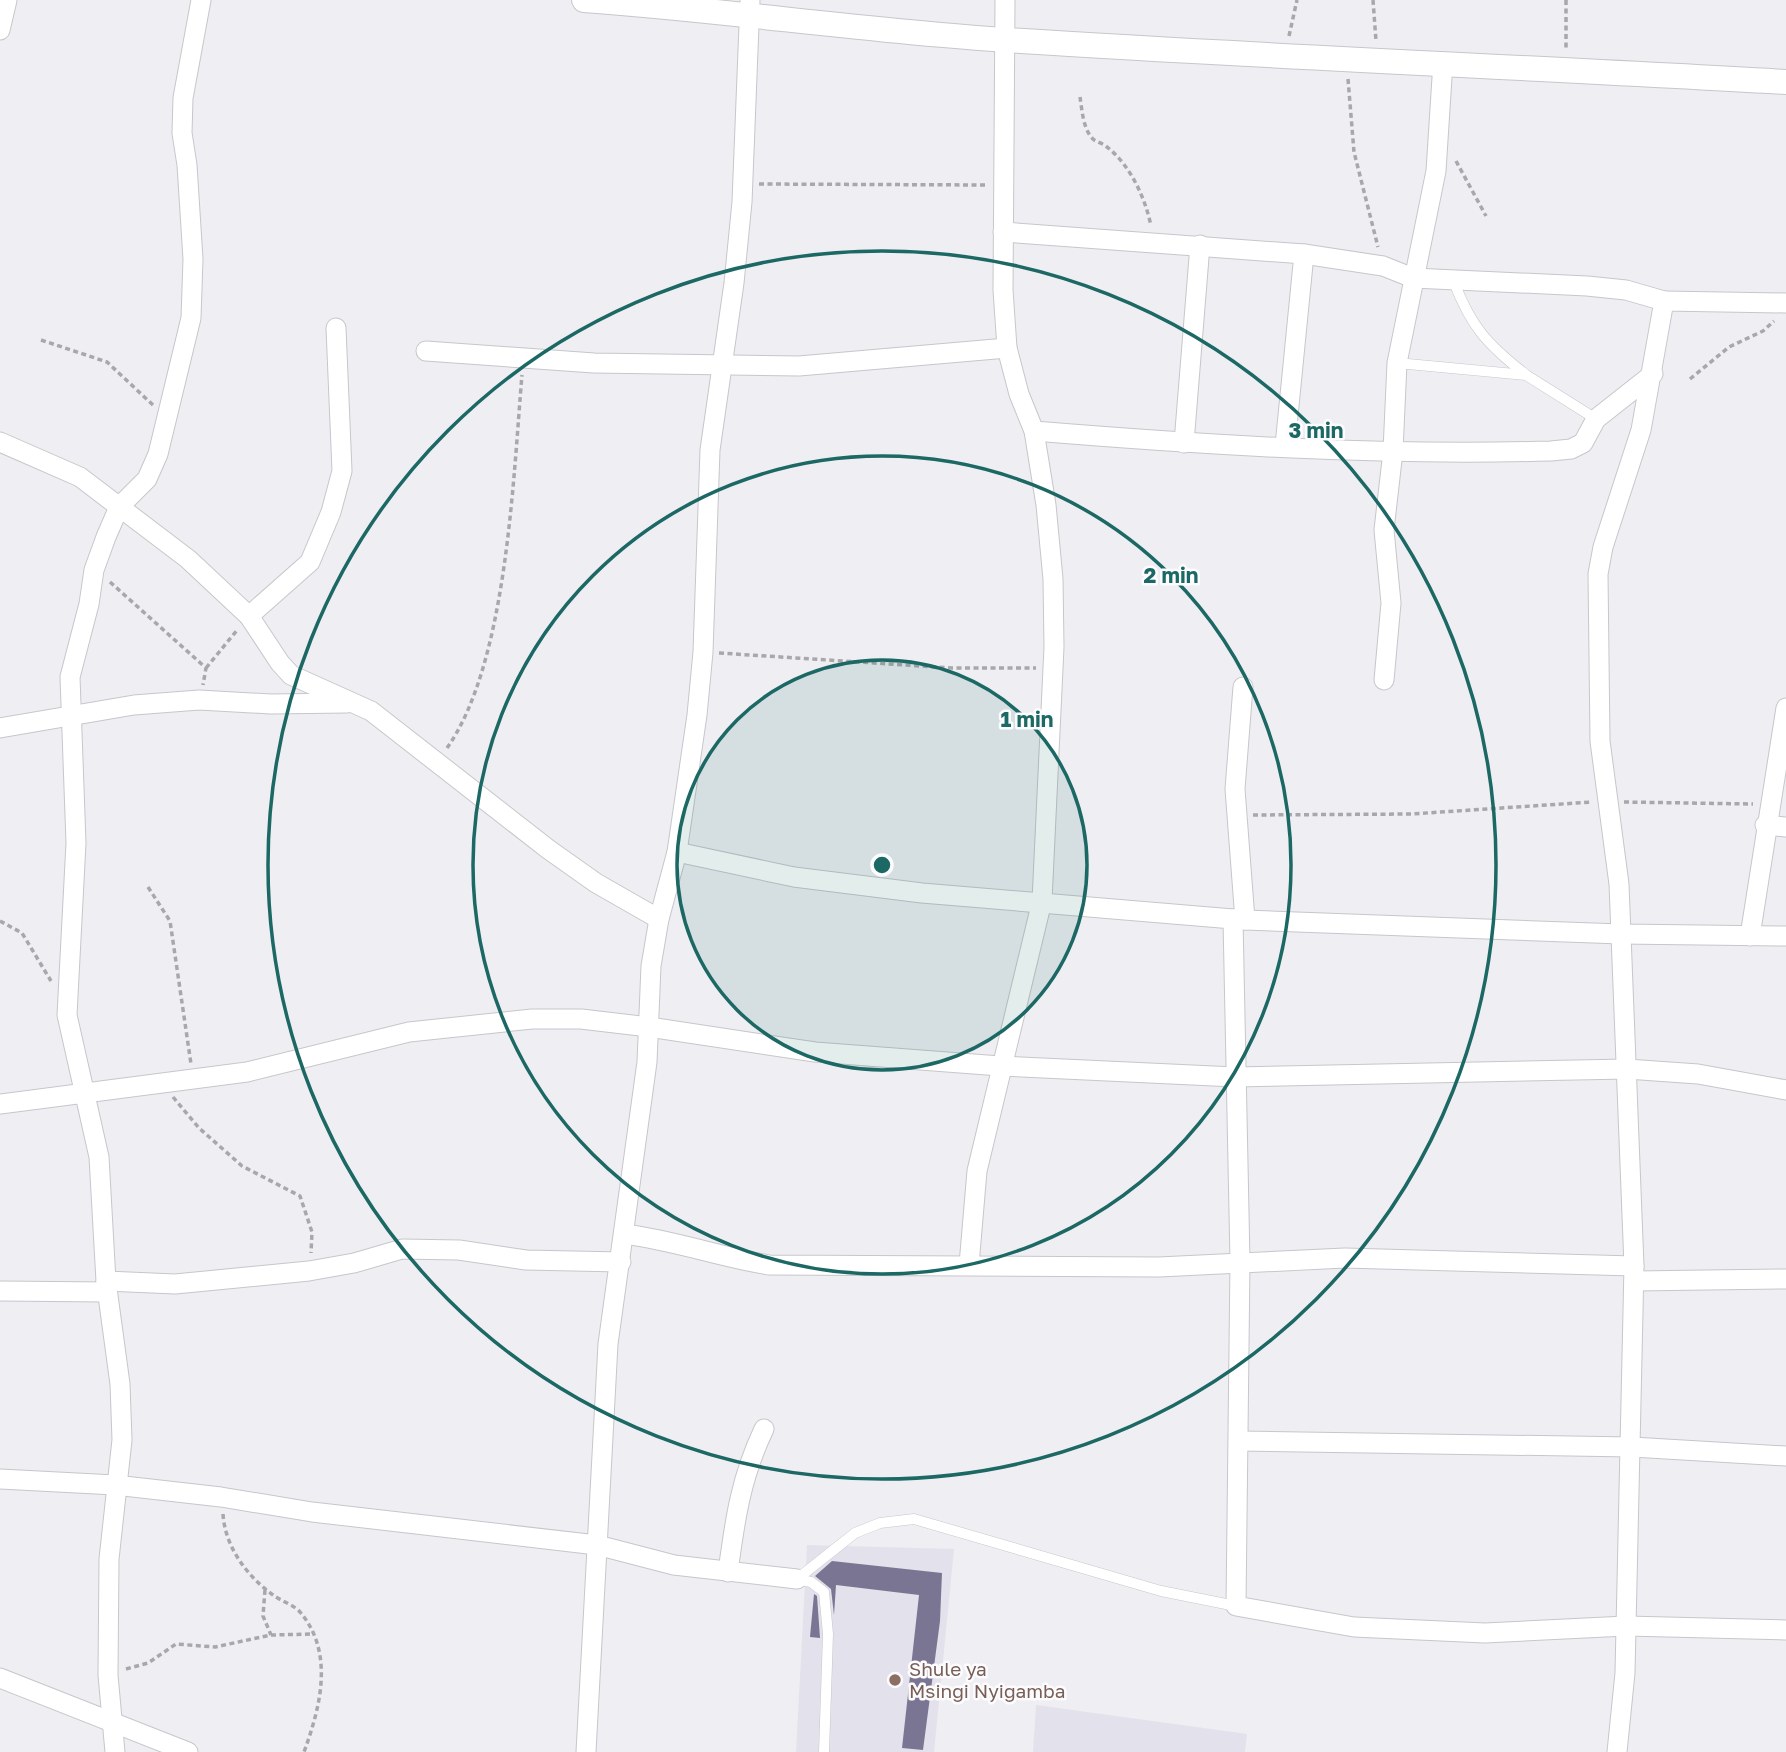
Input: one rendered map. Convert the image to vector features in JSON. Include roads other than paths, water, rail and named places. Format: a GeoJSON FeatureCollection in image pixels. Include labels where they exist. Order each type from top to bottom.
{"type":"FeatureCollection","features":[{"type":"Feature","properties":{"kind":"street"},"geometry":{"type":"LineString","coordinates":[[0,30],[7,0]]}},
{"type":"Feature","properties":{"kind":"street"},"geometry":{"type":"LineString","coordinates":[[115,1752],[107,1675],[109,1559],[122,1440],[120,1384],[106,1287],[99,1157],[67,1014],[76,843],[70,677],[89,604],[94,570],[119,507],[146,479],[159,454],[192,305],[183,98],[201,0]]}},
{"type":"Feature","properties":{"kind":"street"},"geometry":{"type":"LineString","coordinates":[[584,0],[750,8],[1004,40],[1283,58],[1443,62],[1786,82]]}},
{"type":"Feature","properties":{"kind":"street"},"geometry":{"type":"LineString","coordinates":[[969,1265],[977,1171],[1000,1066],[1042,901],[1052,668],[1053,579],[1046,505],[1034,431],[1019,394],[1007,348],[1003,232],[1005,0]]}},
{"type":"Feature","properties":{"kind":"street"},"geometry":{"type":"LineString","coordinates":[[586,1752],[608,1344],[621,1262],[649,1027],[651,966],[659,919],[677,852],[697,715],[703,652],[709,463],[743,184],[750,8]]}},
{"type":"Feature","properties":{"kind":"street"},"geometry":{"type":"LineString","coordinates":[[1384,680],[1391,603],[1384,530],[1393,451],[1397,363],[1428,216],[1440,140],[1443,62]]}},
{"type":"Feature","properties":{"kind":"street"},"geometry":{"type":"LineString","coordinates":[[1003,232],[1304,254],[1382,266],[1413,278],[1454,282],[1587,286],[1626,290],[1664,300],[1781,309]]}},
{"type":"Feature","properties":{"kind":"street"},"geometry":{"type":"LineString","coordinates":[[1184,443],[1200,245]]}},
{"type":"Feature","properties":{"kind":"street"},"geometry":{"type":"LineString","coordinates":[[1285,446],[1304,254]]}},
{"type":"Feature","properties":{"kind":"street"},"geometry":{"type":"LineString","coordinates":[[1617,1752],[1626,1626],[1634,1274],[1619,884],[1600,741],[1598,574],[1603,547],[1641,430],[1664,300]]}},
{"type":"Feature","properties":{"kind":"street"},"geometry":{"type":"LineString","coordinates":[[249,616],[310,562],[331,512],[342,471],[336,328]]}},
{"type":"Feature","properties":{"kind":"street"},"geometry":{"type":"LineString","coordinates":[[426,351],[594,363],[799,366],[1007,348]]}},
{"type":"Feature","properties":{"kind":"street"},"geometry":{"type":"LineString","coordinates":[[1034,431],[1184,443],[1393,451],[1493,453],[1572,449],[1583,443],[1596,419],[1653,373]]}},
{"type":"Feature","properties":{"kind":"street"},"geometry":{"type":"LineString","coordinates":[[0,442],[80,477],[188,559],[249,616],[279,663],[291,675],[371,711],[435,764],[587,876],[659,919]]}},
{"type":"Feature","properties":{"kind":"street"},"geometry":{"type":"LineString","coordinates":[[1242,687],[1236,754],[1239,920],[1235,1077],[1240,1261],[1236,1606],[1354,1628],[1485,1633],[1626,1626],[1786,1630]]}},
{"type":"Feature","properties":{"kind":"street"},"geometry":{"type":"LineString","coordinates":[[0,727],[134,705],[199,700],[271,704],[355,702]]}},
{"type":"Feature","properties":{"kind":"street"},"geometry":{"type":"LineString","coordinates":[[1750,936],[1765,825],[1786,708]]}},
{"type":"Feature","properties":{"kind":"street"},"geometry":{"type":"LineString","coordinates":[[1765,825],[1786,827]]}},
{"type":"Feature","properties":{"kind":"street"},"geometry":{"type":"LineString","coordinates":[[677,852],[794,877],[922,893],[1042,901],[1239,920],[1621,934],[1786,936]]}},
{"type":"Feature","properties":{"kind":"street"},"geometry":{"type":"LineString","coordinates":[[0,1104],[86,1095],[247,1072],[358,1042],[410,1032],[532,1018],[581,1019],[649,1027],[816,1052],[1000,1066],[1235,1077],[1627,1069],[1698,1074],[1786,1090]]}},
{"type":"Feature","properties":{"kind":"street"},"geometry":{"type":"LineString","coordinates":[[624,1234],[769,1265],[1159,1267],[1240,1261],[1405,1258],[1634,1274],[1786,1279]]}},
{"type":"Feature","properties":{"kind":"street"},"geometry":{"type":"LineString","coordinates":[[0,1291],[175,1284],[309,1271],[354,1263],[402,1250],[459,1250],[526,1260],[621,1262]]}},
{"type":"Feature","properties":{"kind":"street"},"geometry":{"type":"LineString","coordinates":[[728,1572],[736,1510],[746,1466],[764,1429]]}},
{"type":"Feature","properties":{"kind":"street"},"geometry":{"type":"LineString","coordinates":[[1240,1441],[1632,1447],[1786,1456]]}},
{"type":"Feature","properties":{"kind":"street"},"geometry":{"type":"LineString","coordinates":[[0,1479],[115,1485],[221,1497],[312,1512],[597,1545],[674,1565],[797,1579]]}},
{"type":"Feature","properties":{"kind":"street"},"geometry":{"type":"LineString","coordinates":[[0,1678],[188,1752]]}},
{"type":"Feature","properties":{"kind":"lane"},"geometry":{"type":"LineString","coordinates":[[1454,282],[1467,315],[1478,333],[1526,375],[1596,419]]}},
{"type":"Feature","properties":{"kind":"lane"},"geometry":{"type":"LineString","coordinates":[[1397,363],[1526,375]]}},
{"type":"Feature","properties":{"kind":"lane"},"geometry":{"type":"LineString","coordinates":[[797,1579],[855,1533],[880,1522],[914,1519],[1161,1591],[1236,1606]]}},
{"type":"Feature","properties":{"kind":"lane"},"geometry":{"type":"LineString","coordinates":[[797,1579],[811,1582],[824,1592],[828,1634],[824,1752]]}},
{"type":"Feature","properties":{"kind":"place","name":"Shule ya Msingi Nyigamba"},"geometry":{"type":"Point","coordinates":[895,1680]}}]}
